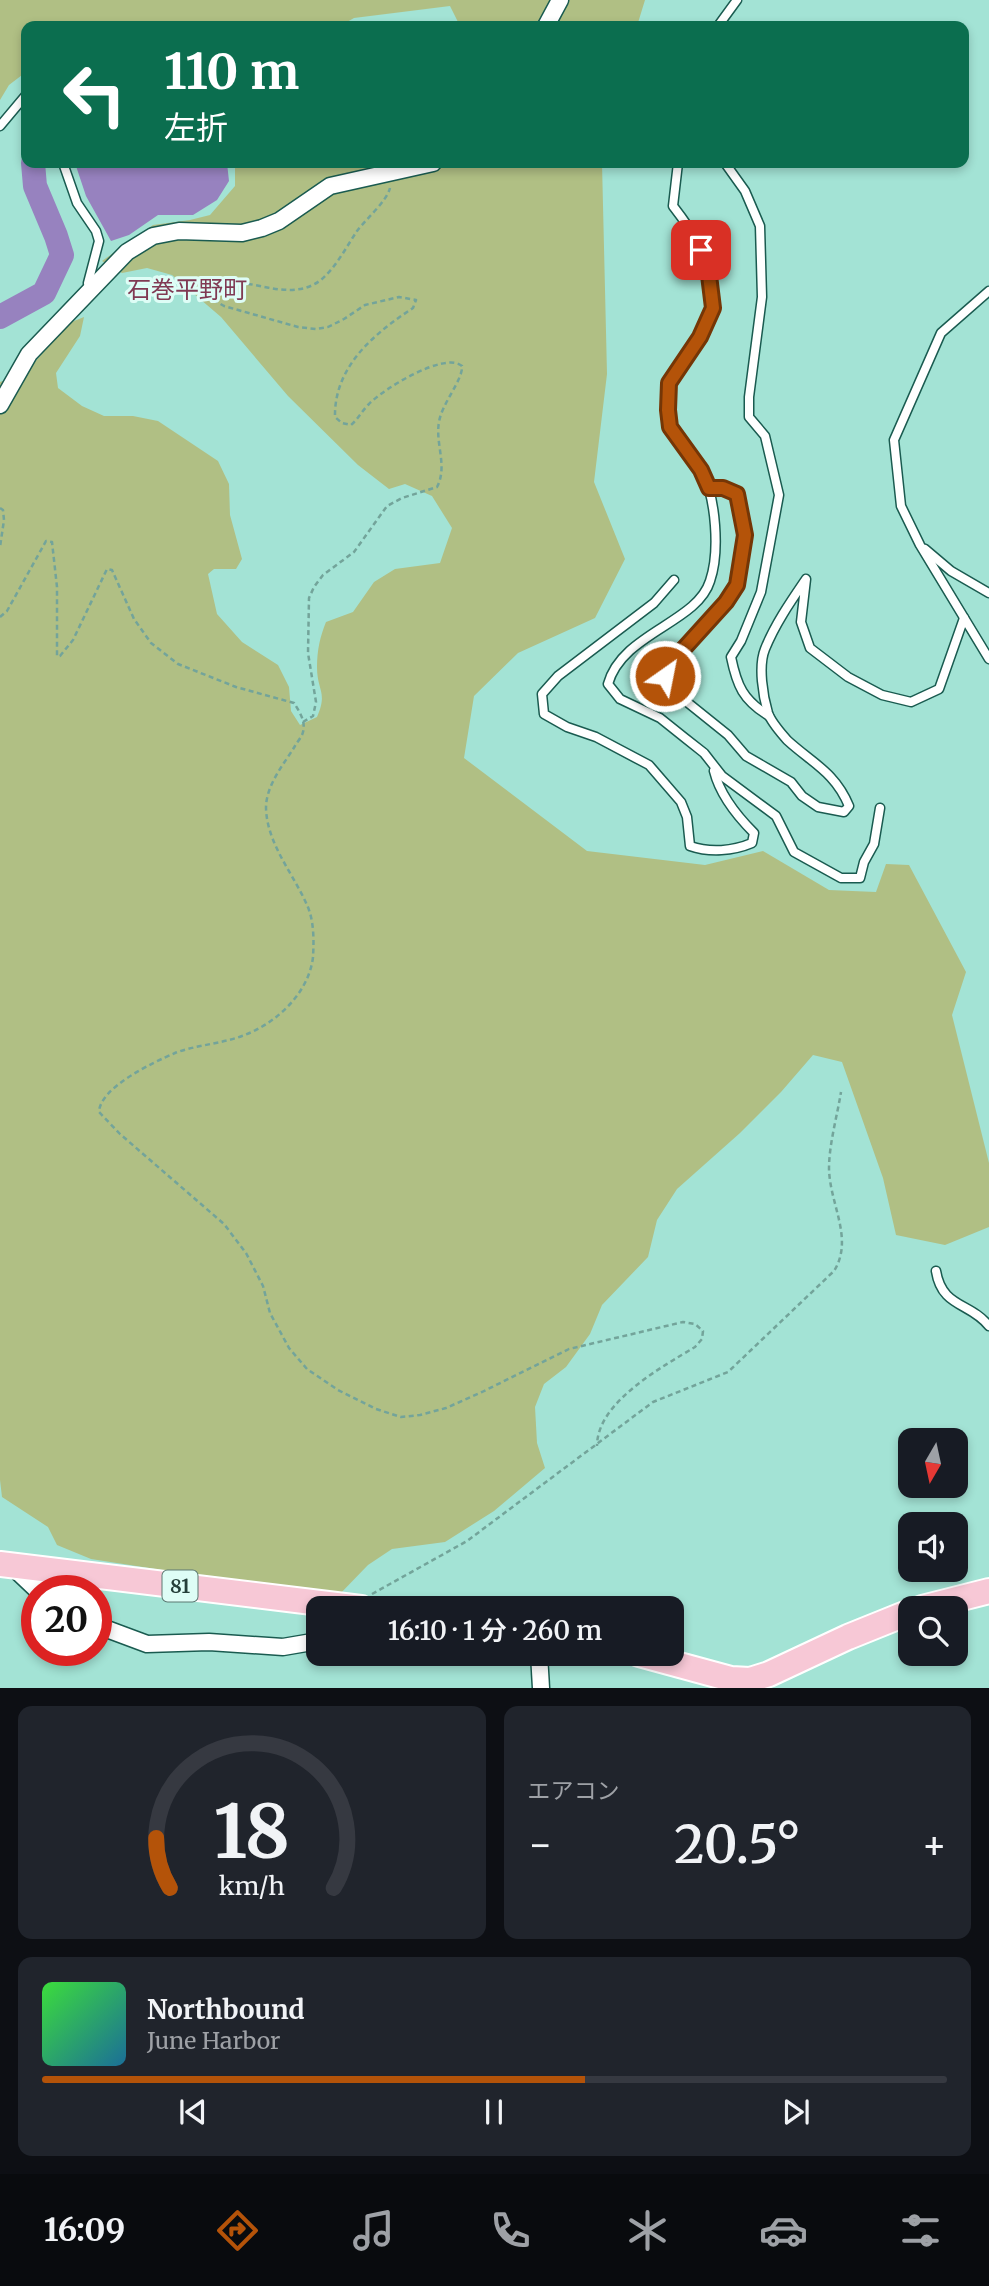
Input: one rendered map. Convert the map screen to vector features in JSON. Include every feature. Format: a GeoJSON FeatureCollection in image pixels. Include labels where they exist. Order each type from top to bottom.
{"type":"FeatureCollection","features":[{"type":"Feature","properties":{"kind":"main road","name":"81"},"geometry":{"type":"LineString","coordinates":[[7,1565],[306,1597]]}},
{"type":"Feature","properties":{"kind":"main road"},"geometry":{"type":"LineString","coordinates":[[961,1596],[987,1588]]}},
{"type":"Feature","properties":{"kind":"main road"},"geometry":{"type":"LineString","coordinates":[[683,1666],[753,1684],[848,1637],[898,1617]]}},
{"type":"Feature","properties":{"kind":"street"},"geometry":{"type":"LineString","coordinates":[[549,21],[560,0]]}},
{"type":"Feature","properties":{"kind":"street"},"geometry":{"type":"LineString","coordinates":[[0,405],[29,354],[127,252],[153,236],[179,231],[242,233],[262,229],[279,221],[330,186],[413,168]]}},
{"type":"Feature","properties":{"kind":"street"},"geometry":{"type":"LineString","coordinates":[[112,1631],[147,1644],[209,1642],[284,1647],[306,1643]]}},
{"type":"Feature","properties":{"kind":"street"},"geometry":{"type":"LineString","coordinates":[[540,1666],[541,1688]]}},
{"type":"Feature","properties":{"kind":"lane"},"geometry":{"type":"LineString","coordinates":[[722,21],[737,0]]}},
{"type":"Feature","properties":{"kind":"lane"},"geometry":{"type":"LineString","coordinates":[[0,126],[21,101]]}},
{"type":"Feature","properties":{"kind":"lane"},"geometry":{"type":"LineString","coordinates":[[65,168],[77,203],[96,231],[99,241],[88,283],[89,289]]}},
{"type":"Feature","properties":{"kind":"lane"},"geometry":{"type":"LineString","coordinates":[[677,168],[673,206],[695,234],[708,267],[713,308],[700,337],[669,383],[668,410],[670,427],[701,470],[709,488],[715,529],[710,582],[698,600],[668,624],[640,640],[611,670],[608,684],[620,699],[660,718],[704,753],[722,776],[776,816],[794,852],[841,878],[860,878],[864,862],[874,844],[880,808]]}},
{"type":"Feature","properties":{"kind":"lane"},"geometry":{"type":"LineString","coordinates":[[709,488],[723,488],[737,494],[745,535],[737,585],[726,602],[668,666],[665,676],[672,690],[710,719],[746,756],[791,782],[802,796],[818,807],[844,812],[849,806],[843,791],[825,769],[786,739],[769,716],[752,706],[736,682],[731,657],[741,641],[761,592],[779,495],[765,436],[749,416],[762,297],[760,226],[745,191],[729,168]]}},
{"type":"Feature","properties":{"kind":"lane"},"geometry":{"type":"LineString","coordinates":[[989,290],[941,332],[894,440],[901,506],[920,545],[989,659]]}},
{"type":"Feature","properties":{"kind":"lane"},"geometry":{"type":"LineString","coordinates":[[920,545],[951,571],[989,593]]}},
{"type":"Feature","properties":{"kind":"lane"},"geometry":{"type":"LineString","coordinates":[[769,716],[763,681],[764,652],[806,579],[801,622],[810,648],[848,677],[883,695],[911,702],[939,689],[964,618]]}},
{"type":"Feature","properties":{"kind":"lane"},"geometry":{"type":"LineString","coordinates":[[674,580],[654,603],[558,676],[542,694],[544,714],[649,765],[681,802],[687,817],[690,846],[705,852],[742,848],[752,843],[754,833],[741,821],[718,788],[713,764]]}},
{"type":"Feature","properties":{"kind":"lane"},"geometry":{"type":"LineString","coordinates":[[936,1271],[937,1282],[949,1300],[984,1319],[989,1326]]}},
{"type":"Feature","properties":{"kind":"path"},"geometry":{"type":"LineString","coordinates":[[303,722],[313,716],[316,702],[308,653],[309,598],[323,575],[354,552],[387,506],[402,498],[437,487],[441,479],[442,464],[438,439],[439,422],[444,402],[462,373],[462,366],[458,362],[446,362],[393,384],[369,404],[351,425],[342,423],[335,417],[338,389],[353,360],[366,343],[413,308],[416,300],[399,297],[365,305],[328,327],[316,329],[299,327],[224,306],[212,299],[207,290],[225,283],[279,291],[312,286],[323,278],[367,218],[389,194],[389,174]]}},
{"type":"Feature","properties":{"kind":"path"},"geometry":{"type":"LineString","coordinates":[[0,508],[3,510],[4,520],[0,547]]}},
{"type":"Feature","properties":{"kind":"path"},"geometry":{"type":"LineString","coordinates":[[0,617],[46,541],[52,542],[57,587],[57,656],[61,656],[72,640],[107,569],[112,569],[134,619],[151,643],[178,664],[212,679],[294,703],[303,722],[303,732],[271,784],[266,807],[272,837],[308,907],[314,933],[313,959],[301,992],[266,1023],[244,1035],[177,1052],[120,1083],[105,1095],[99,1104],[99,1112],[120,1134],[224,1224],[246,1253],[263,1286],[270,1313],[289,1348],[307,1369],[338,1390],[376,1409],[401,1417],[420,1415],[446,1408],[569,1349],[683,1322],[695,1324],[703,1331],[702,1339],[695,1347],[641,1382],[615,1405],[600,1426],[597,1446]]}},
{"type":"Feature","properties":{"kind":"path"},"geometry":{"type":"LineString","coordinates":[[370,1596],[376,1590],[467,1541],[653,1402],[728,1372],[834,1271],[842,1259],[844,1247],[831,1187],[829,1161],[841,1092]]}},
{"type":"Feature","properties":{"kind":"green space"},"geometry":{"type":"Polygon","coordinates":[[[0,0],[645,0],[639,21],[458,21],[450,6],[354,18],[349,21],[21,21],[21,76],[9,85],[0,100],[0,0]]]}},
{"type":"Feature","properties":{"kind":"green space"},"geometry":{"type":"Polygon","coordinates":[[[235,168],[602,168],[607,374],[594,482],[625,559],[595,618],[518,653],[474,696],[464,758],[587,851],[705,865],[763,851],[829,890],[876,892],[886,864],[909,865],[966,972],[952,1015],[989,1163],[989,1227],[945,1245],[896,1235],[883,1178],[842,1062],[813,1055],[740,1133],[677,1189],[657,1220],[648,1257],[602,1305],[590,1334],[566,1367],[544,1384],[535,1407],[537,1443],[545,1468],[494,1511],[445,1542],[392,1549],[368,1565],[338,1596],[91,1559],[57,1545],[48,1527],[2,1497],[0,1480],[0,382],[25,373],[69,323],[84,317],[80,336],[56,373],[58,388],[82,406],[104,416],[133,416],[158,421],[218,461],[229,484],[230,515],[242,559],[236,569],[214,569],[208,574],[217,614],[242,642],[278,665],[289,687],[291,711],[300,725],[317,717],[322,702],[317,661],[326,622],[353,612],[374,582],[395,569],[440,563],[452,528],[432,496],[405,484],[389,489],[358,465],[288,396],[221,317],[172,275],[147,268],[122,273],[102,261],[153,225],[210,215],[235,186],[235,168]]]}},
{"type":"Feature","properties":{"kind":"shaded area"},"geometry":{"type":"Polygon","coordinates":[[[77,168],[228,168],[229,181],[217,200],[193,215],[158,215],[129,235],[111,241],[86,196],[77,168]]]}},
{"type":"Feature","properties":{"kind":"waterway"},"geometry":{"type":"LineString","coordinates":[[0,317],[44,293],[62,255],[35,186],[33,168]]}},
{"type":"Feature","properties":{"kind":"district","name":"石巻平野町"},"geometry":{"type":"Point","coordinates":[187,290]}},
{"type":"Feature","properties":{"kind":"route"},"geometry":{"type":"LineString","coordinates":[[665,676],[668,666],[679,652],[726,602],[737,585],[745,535],[737,494],[723,488],[709,488],[701,470],[670,427],[669,383],[700,337],[713,308],[708,267],[701,250]]}}]}
